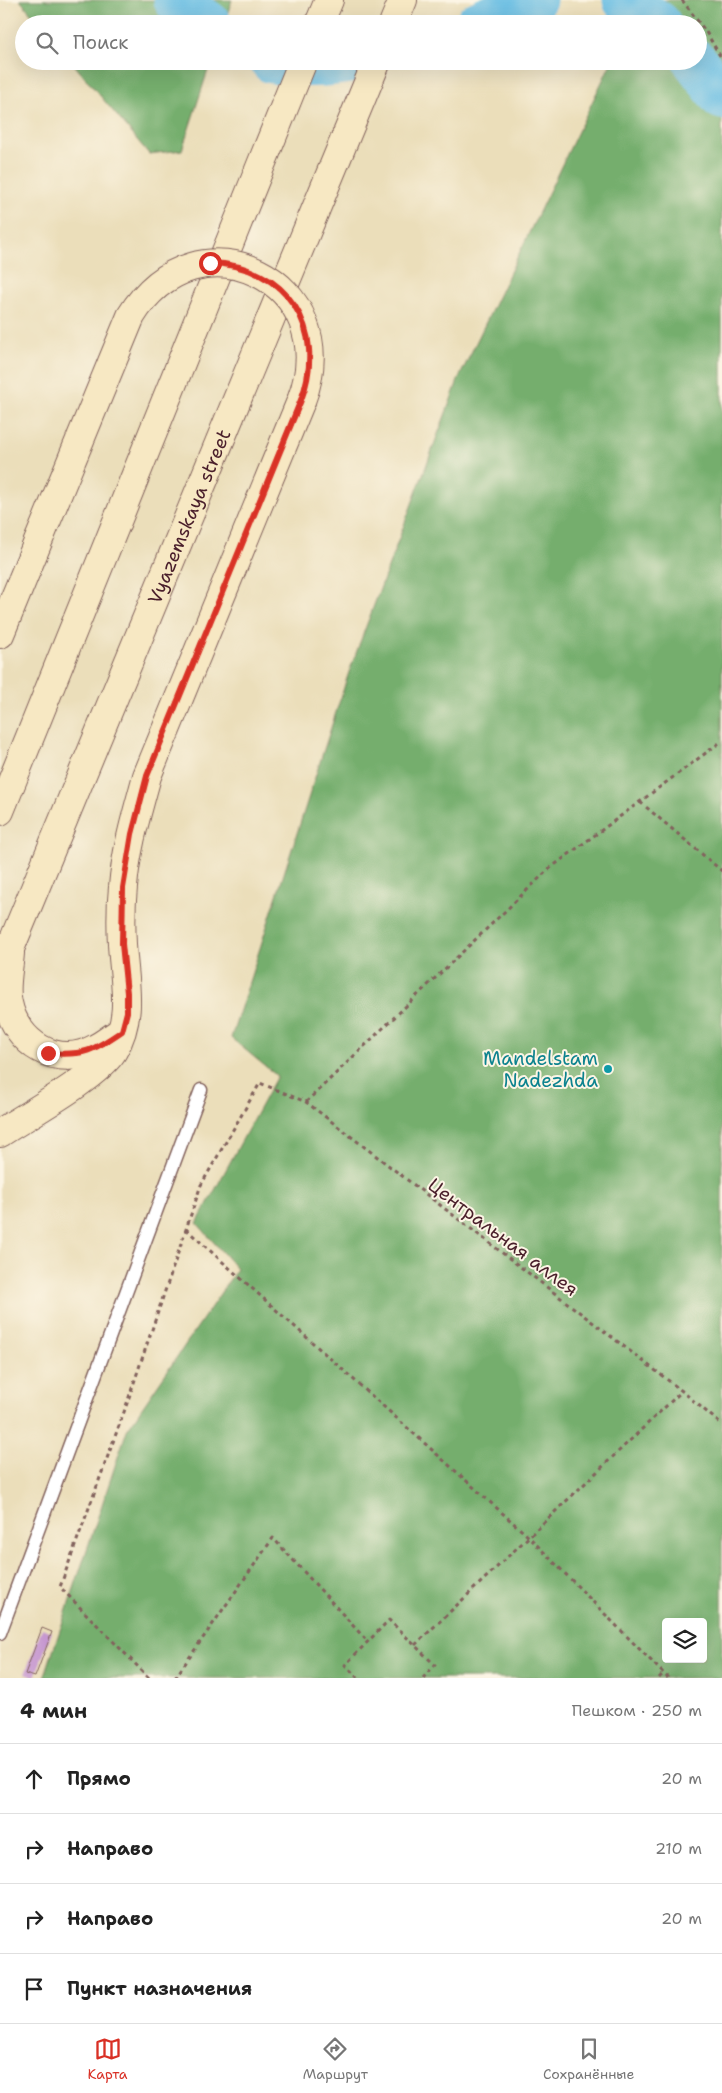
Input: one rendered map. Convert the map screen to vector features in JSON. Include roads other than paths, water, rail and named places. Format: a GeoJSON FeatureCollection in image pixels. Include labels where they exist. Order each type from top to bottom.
{"type":"FeatureCollection","features":[{"type":"Feature","properties":{"kind":"main road"},"geometry":{"type":"LineString","coordinates":[[323,15],[329,0]]}},
{"type":"Feature","properties":{"kind":"main road"},"geometry":{"type":"LineString","coordinates":[[397,15],[403,0]]}},
{"type":"Feature","properties":{"kind":"main road"},"geometry":{"type":"LineString","coordinates":[[0,811],[299,70]]}},
{"type":"Feature","properties":{"kind":"main road","name":"Vyazemskaya street"},"geometry":{"type":"LineString","coordinates":[[122,1031],[95,1049],[71,1055],[48,1053],[28,1042],[14,1024],[7,1001],[5,961],[373,70]]}},
{"type":"Feature","properties":{"kind":"main road"},"geometry":{"type":"LineString","coordinates":[[0,634],[131,316],[145,296],[163,279],[193,266],[227,264],[258,273],[279,287],[295,306],[308,336],[310,369],[301,400],[147,776],[132,834],[123,888],[122,944],[127,1012],[122,1031],[112,1052],[89,1076],[0,1133]]}},
{"type":"Feature","properties":{"kind":"lane"},"geometry":{"type":"LineString","coordinates":[[0,1633],[201,1090]]}},
{"type":"Feature","properties":{"kind":"waterway"},"geometry":{"type":"LineString","coordinates":[[176,0],[197,15]]}},
{"type":"Feature","properties":{"kind":"waterway"},"geometry":{"type":"LineString","coordinates":[[498,15],[534,0]]}},
{"type":"Feature","properties":{"kind":"waterway"},"geometry":{"type":"LineString","coordinates":[[625,0],[646,15]]}},
{"type":"Feature","properties":{"kind":"waterway"},"geometry":{"type":"LineString","coordinates":[[702,70],[722,97]]}},
{"type":"Feature","properties":{"kind":"place","name":"Mandelstam Nadezhda"},"geometry":{"type":"Point","coordinates":[608,1069]}}]}
